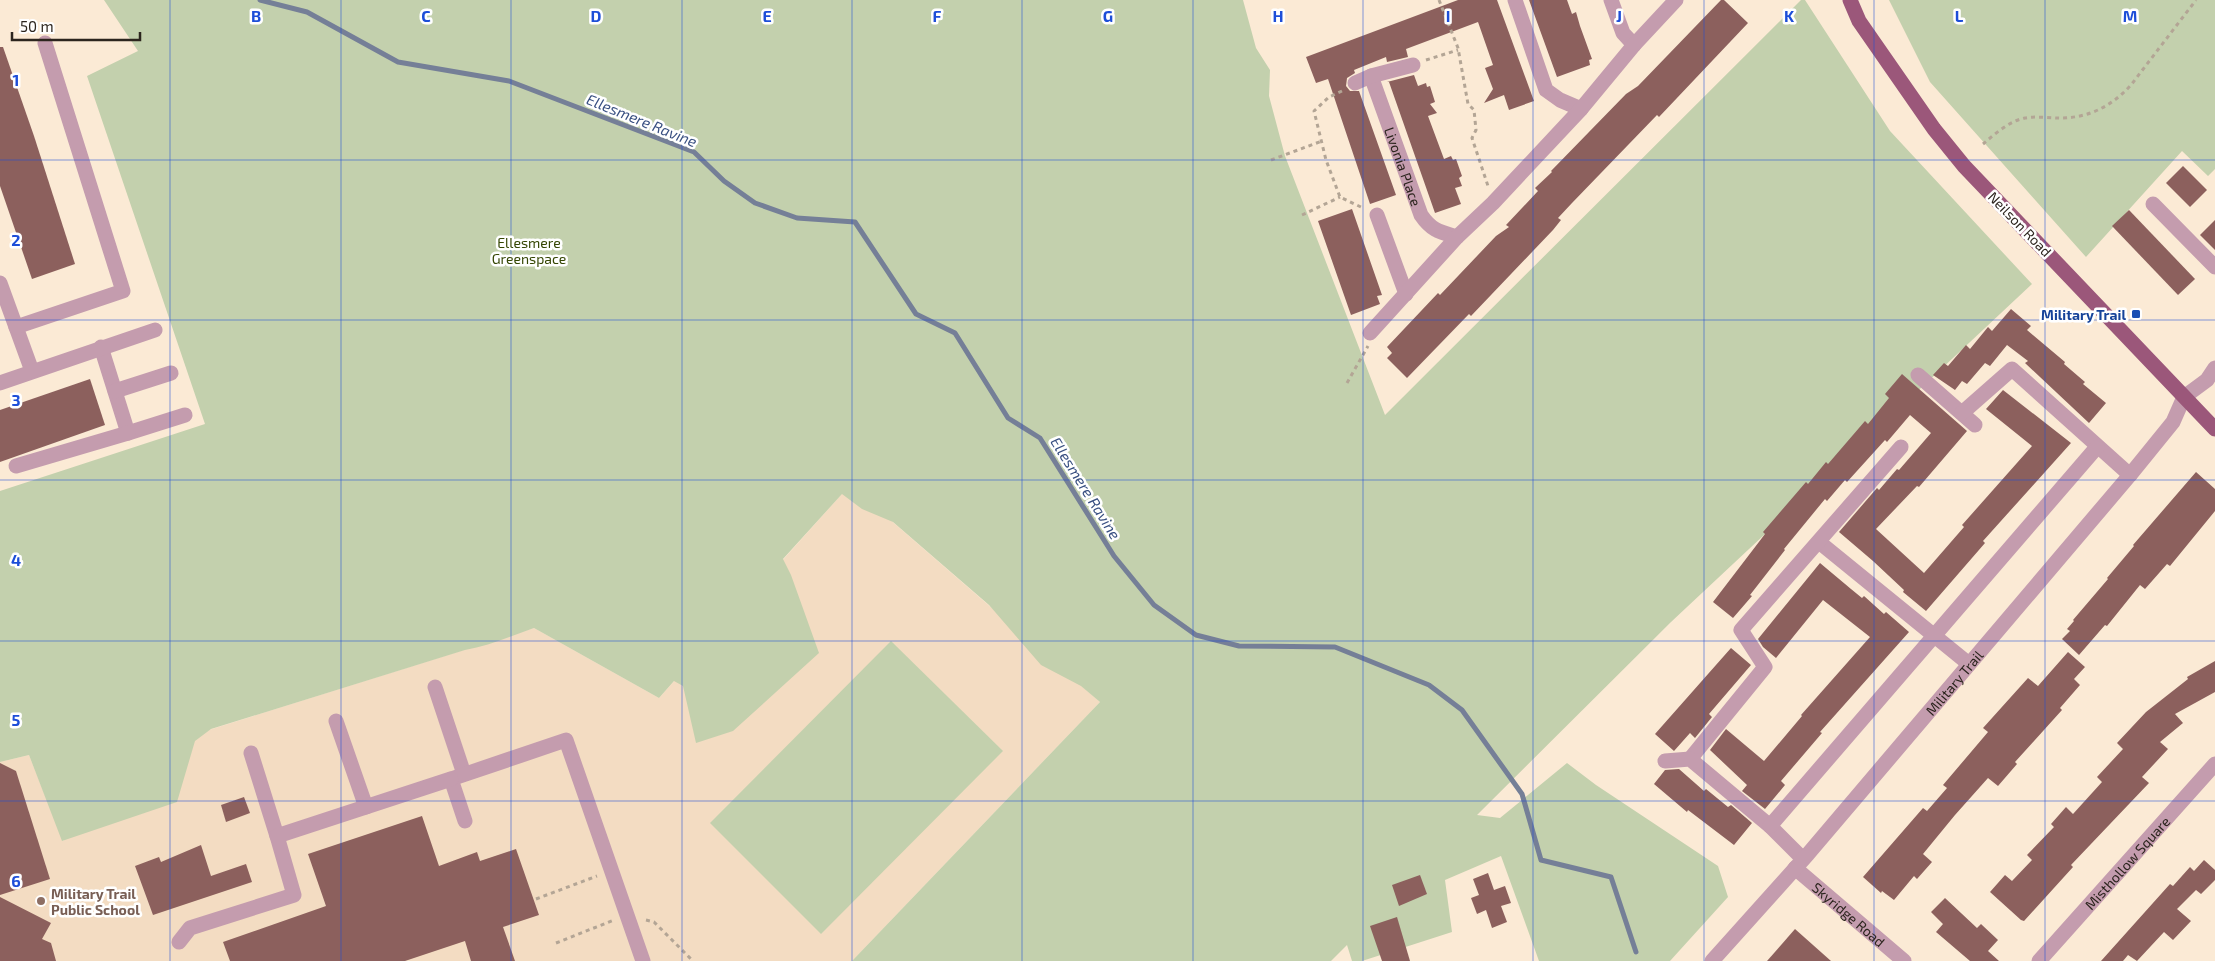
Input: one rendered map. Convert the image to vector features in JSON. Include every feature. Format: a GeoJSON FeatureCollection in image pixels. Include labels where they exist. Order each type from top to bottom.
{"type":"FeatureCollection","features":[{"type":"Feature","properties":{"kind":"main road","name":"Neilson Road"},"geometry":{"type":"LineString","coordinates":[[1850,0],[1865,28],[1934,129],[1964,166],[2215,429]]}},
{"type":"Feature","properties":{"kind":"street"},"geometry":{"type":"LineString","coordinates":[[1515,0],[1546,90],[1560,100],[1581,109]]}},
{"type":"Feature","properties":{"kind":"street"},"geometry":{"type":"LineString","coordinates":[[1611,0],[1623,33],[1634,45]]}},
{"type":"Feature","properties":{"kind":"street"},"geometry":{"type":"LineString","coordinates":[[1370,333],[1457,237],[1493,203],[1581,109],[1634,45],[1676,0]]}},
{"type":"Feature","properties":{"kind":"street"},"geometry":{"type":"LineString","coordinates":[[16,327],[123,292],[45,43]]}},
{"type":"Feature","properties":{"kind":"street"},"geometry":{"type":"LineString","coordinates":[[1355,83],[1371,76],[1413,65]]}},
{"type":"Feature","properties":{"kind":"street","name":"Livonia Place"},"geometry":{"type":"LineString","coordinates":[[1371,76],[1421,215],[1428,226],[1439,232],[1457,237]]}},
{"type":"Feature","properties":{"kind":"street"},"geometry":{"type":"LineString","coordinates":[[2153,204],[2215,267]]}},
{"type":"Feature","properties":{"kind":"street"},"geometry":{"type":"LineString","coordinates":[[1377,215],[1406,294]]}},
{"type":"Feature","properties":{"kind":"street"},"geometry":{"type":"LineString","coordinates":[[0,282],[32,371]]}},
{"type":"Feature","properties":{"kind":"street"},"geometry":{"type":"LineString","coordinates":[[0,383],[155,330]]}},
{"type":"Feature","properties":{"kind":"street"},"geometry":{"type":"LineString","coordinates":[[101,347],[128,433]]}},
{"type":"Feature","properties":{"kind":"street","name":"Military Trail"},"geometry":{"type":"LineString","coordinates":[[1712,961],[1799,863],[2130,475],[2173,422],[2184,397],[2207,380],[2215,368]]}},
{"type":"Feature","properties":{"kind":"street"},"geometry":{"type":"LineString","coordinates":[[1962,413],[2012,369],[2130,475]]}},
{"type":"Feature","properties":{"kind":"street"},"geometry":{"type":"LineString","coordinates":[[115,391],[171,373]]}},
{"type":"Feature","properties":{"kind":"street"},"geometry":{"type":"LineString","coordinates":[[1918,375],[1975,426]]}},
{"type":"Feature","properties":{"kind":"street"},"geometry":{"type":"LineString","coordinates":[[16,466],[185,415]]}},
{"type":"Feature","properties":{"kind":"street"},"geometry":{"type":"LineString","coordinates":[[1690,759],[1765,667],[1741,630],[1901,447]]}},
{"type":"Feature","properties":{"kind":"street"},"geometry":{"type":"LineString","coordinates":[[1770,826],[2097,447]]}},
{"type":"Feature","properties":{"kind":"street"},"geometry":{"type":"LineString","coordinates":[[1818,542],[1969,664]]}},
{"type":"Feature","properties":{"kind":"street"},"geometry":{"type":"LineString","coordinates":[[435,687],[458,776],[465,821]]}},
{"type":"Feature","properties":{"kind":"street"},"geometry":{"type":"LineString","coordinates":[[336,721],[366,807]]}},
{"type":"Feature","properties":{"kind":"street"},"geometry":{"type":"LineString","coordinates":[[277,836],[566,740],[643,961]]}},
{"type":"Feature","properties":{"kind":"street"},"geometry":{"type":"LineString","coordinates":[[178,942],[190,928],[294,894],[251,753]]}},
{"type":"Feature","properties":{"kind":"street"},"geometry":{"type":"LineString","coordinates":[[1665,761],[1690,759],[1770,826],[1799,863]]}},
{"type":"Feature","properties":{"kind":"street","name":"Misthollow Square"},"geometry":{"type":"LineString","coordinates":[[2039,961],[2215,764]]}},
{"type":"Feature","properties":{"kind":"street","name":"Skyridge Road"},"geometry":{"type":"LineString","coordinates":[[1799,863],[1904,961]]}},
{"type":"Feature","properties":{"kind":"path"},"geometry":{"type":"LineString","coordinates":[[1439,0],[1458,50],[1468,104],[1474,110],[1476,130],[1472,138],[1493,203]]}},
{"type":"Feature","properties":{"kind":"path"},"geometry":{"type":"LineString","coordinates":[[1983,144],[2010,123],[2024,118],[2078,116],[2108,106],[2131,85],[2196,0]]}},
{"type":"Feature","properties":{"kind":"path"},"geometry":{"type":"LineString","coordinates":[[1413,65],[1458,50]]}},
{"type":"Feature","properties":{"kind":"path"},"geometry":{"type":"LineString","coordinates":[[1355,83],[1348,89],[1329,96],[1314,111],[1326,160],[1340,197],[1377,215]]}},
{"type":"Feature","properties":{"kind":"path"},"geometry":{"type":"LineString","coordinates":[[1271,160],[1322,141]]}},
{"type":"Feature","properties":{"kind":"path"},"geometry":{"type":"LineString","coordinates":[[1302,215],[1340,197]]}},
{"type":"Feature","properties":{"kind":"path"},"geometry":{"type":"LineString","coordinates":[[1347,383],[1369,344],[1370,333]]}},
{"type":"Feature","properties":{"kind":"path"},"geometry":{"type":"LineString","coordinates":[[536,898],[611,871]]}},
{"type":"Feature","properties":{"kind":"shaded area"},"geometry":{"type":"Polygon","coordinates":[[[850,485],[1100,702],[852,961],[0,961],[0,762],[29,755],[63,841],[196,734],[534,628],[659,698],[850,485]]]}},
{"type":"Feature","properties":{"kind":"green space","name":"Ellesmere Greenspace"},"geometry":{"type":"Polygon","coordinates":[[[104,0],[1243,0],[1256,48],[1270,70],[1269,96],[1285,156],[1385,415],[1801,0],[1805,0],[1890,131],[2032,284],[1671,622],[1477,815],[1500,818],[1567,763],[1596,785],[1718,866],[1728,897],[1670,961],[1539,961],[1501,856],[1445,880],[1452,932],[1362,961],[1352,961],[1347,945],[1331,961],[852,961],[1100,702],[1081,686],[1041,665],[989,605],[893,522],[862,509],[842,494],[783,559],[791,575],[819,653],[733,731],[696,743],[683,686],[674,681],[659,698],[534,628],[211,729],[195,741],[177,802],[62,841],[29,755],[0,762],[0,491],[205,424],[87,76],[138,51],[104,0]]]}},
{"type":"Feature","properties":{"kind":"green space"},"geometry":{"type":"Polygon","coordinates":[[[1889,0],[2215,0],[2215,169],[2208,176],[2182,151],[2086,257],[1930,82],[1889,0]]]}},
{"type":"Feature","properties":{"kind":"green space"},"geometry":{"type":"Polygon","coordinates":[[[891,641],[1003,751],[821,934],[710,823],[891,641]]]}},
{"type":"Feature","properties":{"kind":"building"},"geometry":{"type":"Polygon","coordinates":[[[1458,0],[1497,0],[1534,101],[1509,110],[1504,95],[1484,103],[1493,89],[1485,68],[1493,65],[1478,22],[1406,49],[1408,57],[1387,62],[1386,57],[1354,70],[1355,73],[1347,78],[1346,86],[1350,91],[1359,91],[1396,195],[1370,204],[1328,79],[1316,83],[1306,57],[1458,0]]]}},
{"type":"Feature","properties":{"kind":"building"},"geometry":{"type":"Polygon","coordinates":[[[1529,0],[1567,0],[1572,14],[1576,12],[1592,59],[1589,60],[1590,65],[1557,77],[1529,0]]]}},
{"type":"Feature","properties":{"kind":"building"},"geometry":{"type":"Polygon","coordinates":[[[1721,0],[1724,0],[1748,23],[1659,117],[1657,115],[1572,203],[1558,218],[1561,220],[1553,230],[1471,316],[1469,314],[1407,378],[1387,358],[1392,353],[1387,347],[1438,293],[1440,295],[1496,236],[1509,227],[1506,225],[1538,191],[1535,188],[1721,0]]]}},
{"type":"Feature","properties":{"kind":"building"},"geometry":{"type":"Polygon","coordinates":[[[0,47],[3,47],[34,136],[75,264],[32,279],[0,186],[0,47]]]}},
{"type":"Feature","properties":{"kind":"building"},"geometry":{"type":"Polygon","coordinates":[[[1414,75],[1418,86],[1426,83],[1427,87],[1430,86],[1435,102],[1430,104],[1437,113],[1428,116],[1444,159],[1451,156],[1453,160],[1456,159],[1462,176],[1459,178],[1462,186],[1455,188],[1461,204],[1435,213],[1389,82],[1387,82],[1414,75]]]}},
{"type":"Feature","properties":{"kind":"building"},"geometry":{"type":"Polygon","coordinates":[[[2183,166],[2207,190],[2190,207],[2166,183],[2183,166]]]}},
{"type":"Feature","properties":{"kind":"building"},"geometry":{"type":"Polygon","coordinates":[[[1352,209],[1382,295],[1377,296],[1380,304],[1351,315],[1318,221],[1352,209]]]}},
{"type":"Feature","properties":{"kind":"building"},"geometry":{"type":"Polygon","coordinates":[[[2129,210],[2195,279],[2178,295],[2112,226],[2129,210]]]}},
{"type":"Feature","properties":{"kind":"building"},"geometry":{"type":"Polygon","coordinates":[[[2215,220],[2215,250],[2200,235],[2215,220]]]}},
{"type":"Feature","properties":{"kind":"building"},"geometry":{"type":"Polygon","coordinates":[[[2011,309],[2031,326],[2027,330],[2065,362],[2064,364],[2085,382],[2083,384],[2106,403],[2089,423],[2025,363],[2028,361],[2007,345],[1990,366],[1985,363],[1967,384],[1962,381],[1955,390],[1933,375],[1944,363],[1948,366],[1966,345],[1970,349],[1988,327],[1992,331],[2011,309]]]}},
{"type":"Feature","properties":{"kind":"building"},"geometry":{"type":"Polygon","coordinates":[[[1902,374],[1967,431],[1919,487],[1917,486],[1876,529],[1924,573],[1964,527],[1962,525],[2032,446],[1986,409],[2003,390],[2071,443],[1983,541],[1985,543],[1926,611],[1839,532],[1877,488],[1879,490],[1897,469],[1899,470],[1931,433],[1910,415],[1887,442],[1885,440],[1847,482],[1845,480],[1827,501],[1825,499],[1784,549],[1750,595],[1752,596],[1733,618],[1713,602],[1765,534],[1763,532],[1806,482],[1808,484],[1826,462],[1828,464],[1865,421],[1868,424],[1889,398],[1885,394],[1902,374]]]}},
{"type":"Feature","properties":{"kind":"building"},"geometry":{"type":"Polygon","coordinates":[[[90,379],[105,425],[0,462],[0,410],[90,379]]]}},
{"type":"Feature","properties":{"kind":"building"},"geometry":{"type":"Polygon","coordinates":[[[2196,472],[2215,489],[2215,511],[2170,566],[2167,564],[2145,589],[2140,585],[2107,626],[2105,625],[2079,655],[2062,639],[2070,631],[2067,629],[2133,545],[2196,472]]]}},
{"type":"Feature","properties":{"kind":"building"},"geometry":{"type":"Polygon","coordinates":[[[1820,563],[1862,598],[1864,596],[1884,614],[1886,612],[1909,632],[1820,732],[1822,733],[1781,781],[1785,785],[1765,809],[1742,791],[1747,785],[1710,750],[1726,729],[1764,761],[1801,715],[1870,637],[1823,600],[1776,658],[1763,647],[1758,639],[1820,563]]]}},
{"type":"Feature","properties":{"kind":"building"},"geometry":{"type":"Polygon","coordinates":[[[1731,648],[1751,665],[1709,714],[1712,717],[1695,738],[1690,733],[1674,751],[1655,734],[1731,648]]]}},
{"type":"Feature","properties":{"kind":"building"},"geometry":{"type":"Polygon","coordinates":[[[2068,652],[2085,667],[2074,679],[2080,685],[2060,708],[2062,710],[2015,762],[2017,764],[1998,786],[1988,778],[1955,815],[1923,854],[1932,862],[1917,879],[1914,876],[1894,900],[1882,891],[1881,893],[1863,877],[1923,808],[1927,811],[1947,788],[1943,785],[1988,732],[1983,728],[2028,678],[2038,686],[2068,652]]]}},
{"type":"Feature","properties":{"kind":"building"},"geometry":{"type":"Polygon","coordinates":[[[2215,661],[2215,692],[2175,714],[2183,723],[2160,742],[2168,749],[2142,777],[2149,783],[2071,865],[2073,867],[2024,921],[2021,920],[1990,892],[2005,875],[2012,881],[2032,860],[2027,855],[2054,827],[2051,824],[2066,807],[2073,814],[2102,782],[2097,777],[2123,749],[2117,743],[2146,712],[2188,679],[2187,677],[2215,661]]]}},
{"type":"Feature","properties":{"kind":"building"},"geometry":{"type":"Polygon","coordinates":[[[0,763],[16,771],[50,879],[0,895],[0,763]]]}},
{"type":"Feature","properties":{"kind":"building"},"geometry":{"type":"Polygon","coordinates":[[[1679,769],[1704,791],[1706,789],[1728,807],[1731,805],[1752,823],[1734,845],[1688,810],[1687,812],[1654,784],[1665,770],[1679,769]]]}},
{"type":"Feature","properties":{"kind":"building"},"geometry":{"type":"Polygon","coordinates":[[[244,797],[250,813],[226,822],[221,805],[244,797]]]}},
{"type":"Feature","properties":{"kind":"building"},"geometry":{"type":"Polygon","coordinates":[[[422,816],[439,866],[477,852],[480,861],[516,849],[539,915],[503,927],[515,961],[471,961],[465,941],[405,961],[230,961],[223,942],[326,906],[308,854],[422,816]]]}},
{"type":"Feature","properties":{"kind":"building"},"geometry":{"type":"Polygon","coordinates":[[[201,845],[211,876],[246,864],[252,882],[153,915],[135,866],[159,857],[161,862],[201,845]]]}},
{"type":"Feature","properties":{"kind":"building"},"geometry":{"type":"Polygon","coordinates":[[[2204,860],[2215,870],[2215,880],[2201,894],[2196,890],[2177,909],[2191,921],[2173,940],[2164,932],[2137,961],[2128,955],[2123,961],[2101,961],[2170,884],[2173,886],[2190,867],[2194,871],[2204,860]]]}},
{"type":"Feature","properties":{"kind":"building"},"geometry":{"type":"Polygon","coordinates":[[[1488,873],[1494,890],[1505,886],[1511,903],[1501,906],[1507,922],[1492,928],[1486,910],[1477,914],[1471,898],[1479,895],[1473,879],[1488,873]]]}},
{"type":"Feature","properties":{"kind":"building"},"geometry":{"type":"Polygon","coordinates":[[[1420,875],[1427,894],[1399,906],[1392,885],[1420,875]]]}},
{"type":"Feature","properties":{"kind":"building"},"geometry":{"type":"Polygon","coordinates":[[[0,897],[51,923],[42,939],[51,943],[56,961],[0,961],[0,897]]]}},
{"type":"Feature","properties":{"kind":"building"},"geometry":{"type":"Polygon","coordinates":[[[1945,898],[1977,928],[1981,924],[1998,940],[1988,951],[1999,961],[1970,961],[1936,932],[1943,924],[1931,912],[1945,898]]]}},
{"type":"Feature","properties":{"kind":"building"},"geometry":{"type":"Polygon","coordinates":[[[1397,917],[1410,961],[1382,961],[1370,926],[1397,917]]]}},
{"type":"Feature","properties":{"kind":"building"},"geometry":{"type":"Polygon","coordinates":[[[1795,929],[1831,961],[1767,961],[1795,929]]]}},
{"type":"Feature","properties":{"kind":"waterway","name":"Ellesmere Ravine"},"geometry":{"type":"LineString","coordinates":[[260,0],[307,12],[398,62],[509,81],[694,152],[724,181],[755,203],[797,218],[855,222],[916,314],[955,333],[1008,418],[1040,438],[1114,556],[1154,605],[1196,635],[1239,646],[1335,647],[1429,685],[1462,710],[1522,794],[1541,860],[1611,877],[1636,952]]}},
{"type":"Feature","properties":{"kind":"place","name":"Military Trail"},"geometry":{"type":"Point","coordinates":[2136,314]}},
{"type":"Feature","properties":{"kind":"place","name":"Military Trail Public School"},"geometry":{"type":"Point","coordinates":[41,901]}}]}
